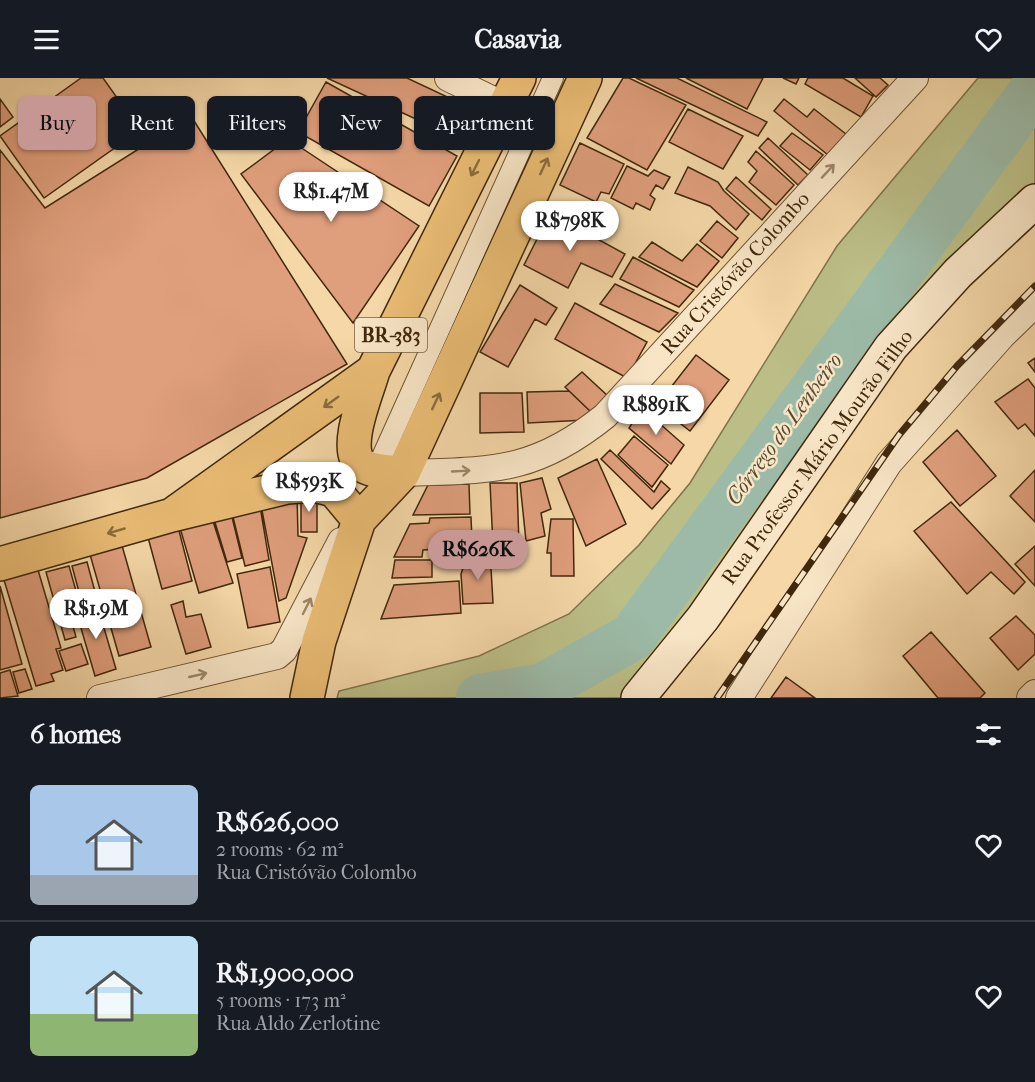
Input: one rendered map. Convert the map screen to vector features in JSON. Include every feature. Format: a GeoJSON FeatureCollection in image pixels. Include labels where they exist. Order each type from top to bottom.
{"type":"FeatureCollection","features":[{"type":"Feature","properties":{"kind":"highway","name":"BR-383"},"geometry":{"type":"LineString","coordinates":[[307,698],[319,641],[359,520],[389,472],[585,78]]}},
{"type":"Feature","properties":{"kind":"highway","name":"BR-383"},"geometry":{"type":"LineString","coordinates":[[0,564],[172,515],[374,371],[512,92]]}},
{"type":"Feature","properties":{"kind":"highway"},"geometry":{"type":"LineString","coordinates":[[374,371],[354,439],[358,462],[389,472]]}},
{"type":"Feature","properties":{"kind":"highway"},"geometry":{"type":"LineString","coordinates":[[172,515],[287,487],[314,485],[334,490],[359,520]]}},
{"type":"Feature","properties":{"kind":"main road","name":"Rua Professor Mário Mourão Filho"},"geometry":{"type":"LineString","coordinates":[[638,698],[703,618],[891,347],[958,273],[1035,201]]}},
{"type":"Feature","properties":{"kind":"street"},"geometry":{"type":"LineString","coordinates":[[448,78],[512,92]]}},
{"type":"Feature","properties":{"kind":"street"},"geometry":{"type":"LineString","coordinates":[[389,472],[554,78]]}},
{"type":"Feature","properties":{"kind":"street","name":"Rua Cristóvão Colombo"},"geometry":{"type":"LineString","coordinates":[[389,472],[504,468],[544,456],[579,437],[605,416],[915,78]]}},
{"type":"Feature","properties":{"kind":"street"},"geometry":{"type":"LineString","coordinates":[[739,698],[889,463],[1002,336],[1035,304]]}},
{"type":"Feature","properties":{"kind":"street"},"geometry":{"type":"LineString","coordinates":[[100,698],[277,656],[284,650],[345,532],[359,520]]}},
{"type":"Feature","properties":{"kind":"street"},"geometry":{"type":"LineString","coordinates":[[1030,698],[1035,693]]}},
{"type":"Feature","properties":{"kind":"green space"},"geometry":{"type":"Polygon","coordinates":[[[978,78],[1035,78],[1035,194],[628,698],[337,698],[339,691],[479,656],[569,614],[639,545],[690,483],[837,246],[978,78]]]}},
{"type":"Feature","properties":{"kind":"building"},"geometry":{"type":"Polygon","coordinates":[[[81,78],[103,78],[116,96],[108,96],[108,150],[112,150],[44,198],[0,136],[18,123],[18,150],[96,150],[96,96],[56,96],[81,78]]]}},
{"type":"Feature","properties":{"kind":"building"},"geometry":{"type":"Polygon","coordinates":[[[327,78],[407,78],[445,96],[414,96],[414,118],[402,113],[402,96],[366,96],[327,78]]]}},
{"type":"Feature","properties":{"kind":"building"},"geometry":{"type":"Polygon","coordinates":[[[623,78],[629,78],[686,105],[647,170],[587,138],[623,78]]]}},
{"type":"Feature","properties":{"kind":"building"},"geometry":{"type":"Polygon","coordinates":[[[636,78],[677,78],[767,122],[758,136],[636,78]]]}},
{"type":"Feature","properties":{"kind":"building"},"geometry":{"type":"Polygon","coordinates":[[[686,78],[763,78],[747,109],[686,78]]]}},
{"type":"Feature","properties":{"kind":"building"},"geometry":{"type":"Polygon","coordinates":[[[783,78],[799,78],[796,84],[783,78]]]}},
{"type":"Feature","properties":{"kind":"building"},"geometry":{"type":"Polygon","coordinates":[[[808,78],[843,78],[873,96],[861,117],[805,84],[808,78]]]}},
{"type":"Feature","properties":{"kind":"building"},"geometry":{"type":"Polygon","coordinates":[[[855,78],[880,78],[888,85],[876,97],[855,78]]]}},
{"type":"Feature","properties":{"kind":"building"},"geometry":{"type":"Polygon","coordinates":[[[326,82],[351,96],[319,96],[319,144],[307,137],[307,116],[326,82]]]}},
{"type":"Feature","properties":{"kind":"building"},"geometry":{"type":"Polygon","coordinates":[[[0,99],[13,117],[0,127],[0,99]]]}},
{"type":"Feature","properties":{"kind":"building"},"geometry":{"type":"Polygon","coordinates":[[[784,99],[807,117],[814,109],[846,134],[828,155],[774,111],[784,99]]]}},
{"type":"Feature","properties":{"kind":"building"},"geometry":{"type":"Polygon","coordinates":[[[688,109],[743,136],[723,169],[669,142],[688,109]]]}},
{"type":"Feature","properties":{"kind":"building"},"geometry":{"type":"Polygon","coordinates":[[[195,122],[207,141],[207,150],[212,150],[347,364],[147,478],[0,518],[0,150],[45,208],[137,150],[195,150],[195,122]]]}},
{"type":"Feature","properties":{"kind":"building"},"geometry":{"type":"Polygon","coordinates":[[[402,125],[414,132],[414,150],[446,150],[457,156],[429,206],[330,150],[402,150],[402,125]]]}},
{"type":"Feature","properties":{"kind":"building"},"geometry":{"type":"Polygon","coordinates":[[[792,133],[823,155],[810,170],[780,146],[792,133]]]}},
{"type":"Feature","properties":{"kind":"building"},"geometry":{"type":"Polygon","coordinates":[[[768,138],[808,175],[798,185],[759,148],[768,138]]]}},
{"type":"Feature","properties":{"kind":"building"},"geometry":{"type":"Polygon","coordinates":[[[580,143],[624,164],[609,194],[601,192],[596,202],[560,185],[580,143]]]}},
{"type":"Feature","properties":{"kind":"building"},"geometry":{"type":"Polygon","coordinates":[[[273,150],[305,150],[419,226],[353,323],[241,174],[273,150]]]}},
{"type":"Feature","properties":{"kind":"building"},"geometry":{"type":"Polygon","coordinates":[[[756,151],[794,185],[776,205],[749,182],[757,171],[748,162],[756,151]]]}},
{"type":"Feature","properties":{"kind":"building"},"geometry":{"type":"Polygon","coordinates":[[[627,166],[648,176],[654,170],[670,177],[663,189],[656,185],[650,195],[655,199],[650,210],[636,203],[633,209],[611,198],[627,166]]]}},
{"type":"Feature","properties":{"kind":"building"},"geometry":{"type":"Polygon","coordinates":[[[688,167],[718,182],[724,191],[749,214],[736,230],[710,206],[675,193],[688,167]]]}},
{"type":"Feature","properties":{"kind":"building"},"geometry":{"type":"Polygon","coordinates":[[[736,177],[771,209],[762,220],[726,189],[736,177]]]}},
{"type":"Feature","properties":{"kind":"building"},"geometry":{"type":"Polygon","coordinates":[[[550,213],[625,254],[612,277],[581,263],[568,288],[524,265],[550,213]]]}},
{"type":"Feature","properties":{"kind":"building"},"geometry":{"type":"Polygon","coordinates":[[[717,221],[738,238],[722,258],[700,241],[717,221]]]}},
{"type":"Feature","properties":{"kind":"building"},"geometry":{"type":"Polygon","coordinates":[[[652,242],[682,261],[697,244],[719,261],[697,287],[639,257],[652,242]]]}},
{"type":"Feature","properties":{"kind":"building"},"geometry":{"type":"Polygon","coordinates":[[[633,257],[694,290],[679,307],[620,279],[633,257]]]}},
{"type":"Feature","properties":{"kind":"building"},"geometry":{"type":"Polygon","coordinates":[[[615,284],[678,313],[659,332],[600,304],[615,284]]]}},
{"type":"Feature","properties":{"kind":"building"},"geometry":{"type":"Polygon","coordinates":[[[520,285],[557,308],[546,325],[535,319],[508,367],[480,352],[520,285]]]}},
{"type":"Feature","properties":{"kind":"building"},"geometry":{"type":"Polygon","coordinates":[[[575,303],[647,342],[627,378],[555,339],[575,303]]]}},
{"type":"Feature","properties":{"kind":"building"},"geometry":{"type":"Polygon","coordinates":[[[696,355],[729,380],[690,431],[657,405],[696,355]]]}},
{"type":"Feature","properties":{"kind":"building"},"geometry":{"type":"Polygon","coordinates":[[[1035,358],[1035,372],[1028,363],[1035,358]]]}},
{"type":"Feature","properties":{"kind":"building"},"geometry":{"type":"Polygon","coordinates":[[[582,372],[609,397],[592,413],[565,387],[582,372]]]}},
{"type":"Feature","properties":{"kind":"building"},"geometry":{"type":"Polygon","coordinates":[[[1028,379],[1035,388],[1035,436],[1025,424],[1018,429],[995,402],[1028,379]]]}},
{"type":"Feature","properties":{"kind":"building"},"geometry":{"type":"Polygon","coordinates":[[[569,391],[592,413],[586,420],[528,423],[527,392],[569,391]]]}},
{"type":"Feature","properties":{"kind":"building"},"geometry":{"type":"Polygon","coordinates":[[[480,393],[522,393],[524,432],[480,433],[480,393]]]}},
{"type":"Feature","properties":{"kind":"building"},"geometry":{"type":"Polygon","coordinates":[[[642,408],[684,445],[671,464],[629,428],[642,408]]]}},
{"type":"Feature","properties":{"kind":"building"},"geometry":{"type":"Polygon","coordinates":[[[957,430],[996,476],[960,506],[923,462],[957,430]]]}},
{"type":"Feature","properties":{"kind":"building"},"geometry":{"type":"Polygon","coordinates":[[[634,436],[668,465],[652,487],[618,455],[634,436]]]}},
{"type":"Feature","properties":{"kind":"building"},"geometry":{"type":"Polygon","coordinates":[[[610,450],[654,492],[661,481],[670,489],[652,509],[601,459],[610,450]]]}},
{"type":"Feature","properties":{"kind":"building"},"geometry":{"type":"Polygon","coordinates":[[[597,459],[626,524],[586,546],[558,478],[597,459]]]}},
{"type":"Feature","properties":{"kind":"building"},"geometry":{"type":"Polygon","coordinates":[[[1035,470],[1035,522],[1010,496],[1035,470]]]}},
{"type":"Feature","properties":{"kind":"building"},"geometry":{"type":"Polygon","coordinates":[[[542,478],[551,509],[541,513],[545,536],[526,541],[520,483],[542,478]]]}},
{"type":"Feature","properties":{"kind":"building"},"geometry":{"type":"Polygon","coordinates":[[[490,483],[517,483],[519,546],[493,546],[490,483]]]}},
{"type":"Feature","properties":{"kind":"building"},"geometry":{"type":"Polygon","coordinates":[[[469,484],[470,514],[413,515],[428,485],[469,484]]]}},
{"type":"Feature","properties":{"kind":"building"},"geometry":{"type":"Polygon","coordinates":[[[301,494],[317,494],[317,532],[301,532],[301,494]]]}},
{"type":"Feature","properties":{"kind":"building"},"geometry":{"type":"Polygon","coordinates":[[[297,495],[298,536],[307,538],[286,598],[279,601],[261,505],[297,495]]]}},
{"type":"Feature","properties":{"kind":"building"},"geometry":{"type":"Polygon","coordinates":[[[951,502],[1025,582],[1014,594],[991,572],[967,594],[914,531],[951,502]]]}},
{"type":"Feature","properties":{"kind":"building"},"geometry":{"type":"Polygon","coordinates":[[[260,506],[269,560],[245,566],[232,513],[260,506]]]}},
{"type":"Feature","properties":{"kind":"building"},"geometry":{"type":"Polygon","coordinates":[[[210,512],[233,583],[199,593],[178,521],[210,512]]]}},
{"type":"Feature","properties":{"kind":"building"},"geometry":{"type":"Polygon","coordinates":[[[231,513],[242,558],[227,562],[214,519],[231,513]]]}},
{"type":"Feature","properties":{"kind":"building"},"geometry":{"type":"Polygon","coordinates":[[[471,517],[472,541],[456,543],[457,548],[423,550],[422,557],[394,557],[410,524],[429,523],[430,518],[471,517]]]}},
{"type":"Feature","properties":{"kind":"building"},"geometry":{"type":"Polygon","coordinates":[[[551,519],[573,519],[574,576],[551,576],[551,553],[547,553],[551,519]]]}},
{"type":"Feature","properties":{"kind":"building"},"geometry":{"type":"Polygon","coordinates":[[[177,523],[192,581],[162,589],[146,530],[177,523]]]}},
{"type":"Feature","properties":{"kind":"building"},"geometry":{"type":"Polygon","coordinates":[[[121,542],[151,647],[119,656],[89,551],[121,542]]]}},
{"type":"Feature","properties":{"kind":"building"},"geometry":{"type":"Polygon","coordinates":[[[1035,546],[1035,586],[1015,564],[1035,546]]]}},
{"type":"Feature","properties":{"kind":"building"},"geometry":{"type":"Polygon","coordinates":[[[490,551],[493,603],[463,604],[461,574],[463,568],[470,566],[470,561],[478,561],[477,553],[490,551]]]}},
{"type":"Feature","properties":{"kind":"building"},"geometry":{"type":"Polygon","coordinates":[[[395,560],[432,560],[432,577],[392,578],[395,560]]]}},
{"type":"Feature","properties":{"kind":"building"},"geometry":{"type":"Polygon","coordinates":[[[87,562],[97,599],[82,603],[72,566],[87,562]]]}},
{"type":"Feature","properties":{"kind":"building"},"geometry":{"type":"Polygon","coordinates":[[[69,566],[80,605],[68,608],[76,637],[65,640],[46,572],[69,566]]]}},
{"type":"Feature","properties":{"kind":"building"},"geometry":{"type":"Polygon","coordinates":[[[270,567],[280,622],[248,628],[237,574],[270,567]]]}},
{"type":"Feature","properties":{"kind":"building"},"geometry":{"type":"Polygon","coordinates":[[[38,570],[61,648],[56,649],[63,670],[51,674],[54,681],[36,686],[4,580],[38,570]]]}},
{"type":"Feature","properties":{"kind":"building"},"geometry":{"type":"Polygon","coordinates":[[[459,581],[461,613],[381,619],[394,585],[459,581]]]}},
{"type":"Feature","properties":{"kind":"building"},"geometry":{"type":"Polygon","coordinates":[[[0,586],[22,664],[0,670],[0,586]]]}},
{"type":"Feature","properties":{"kind":"building"},"geometry":{"type":"Polygon","coordinates":[[[183,601],[186,617],[201,614],[211,647],[186,654],[171,605],[183,601]]]}},
{"type":"Feature","properties":{"kind":"building"},"geometry":{"type":"Polygon","coordinates":[[[97,604],[116,669],[95,676],[76,611],[97,604]]]}},
{"type":"Feature","properties":{"kind":"building"},"geometry":{"type":"Polygon","coordinates":[[[1016,616],[1035,635],[1035,654],[1018,670],[990,638],[1016,616]]]}},
{"type":"Feature","properties":{"kind":"building"},"geometry":{"type":"Polygon","coordinates":[[[931,632],[985,693],[980,698],[938,698],[903,656],[931,632]]]}},
{"type":"Feature","properties":{"kind":"building"},"geometry":{"type":"Polygon","coordinates":[[[81,644],[88,664],[66,671],[59,651],[81,644]]]}},
{"type":"Feature","properties":{"kind":"building"},"geometry":{"type":"Polygon","coordinates":[[[25,669],[32,689],[19,693],[13,672],[25,669]]]}},
{"type":"Feature","properties":{"kind":"building"},"geometry":{"type":"Polygon","coordinates":[[[10,670],[18,696],[0,698],[0,673],[10,670]]]}},
{"type":"Feature","properties":{"kind":"building"},"geometry":{"type":"Polygon","coordinates":[[[786,677],[815,698],[771,698],[786,677]]]}},
{"type":"Feature","properties":{"kind":"waterway","name":"Córrego do Lenheiro"},"geometry":{"type":"LineString","coordinates":[[480,698],[543,687],[632,637],[1035,88]]}},
{"type":"Feature","properties":{"kind":"railway"},"geometry":{"type":"LineString","coordinates":[[717,698],[899,435],[957,366],[1035,286]]}}]}
